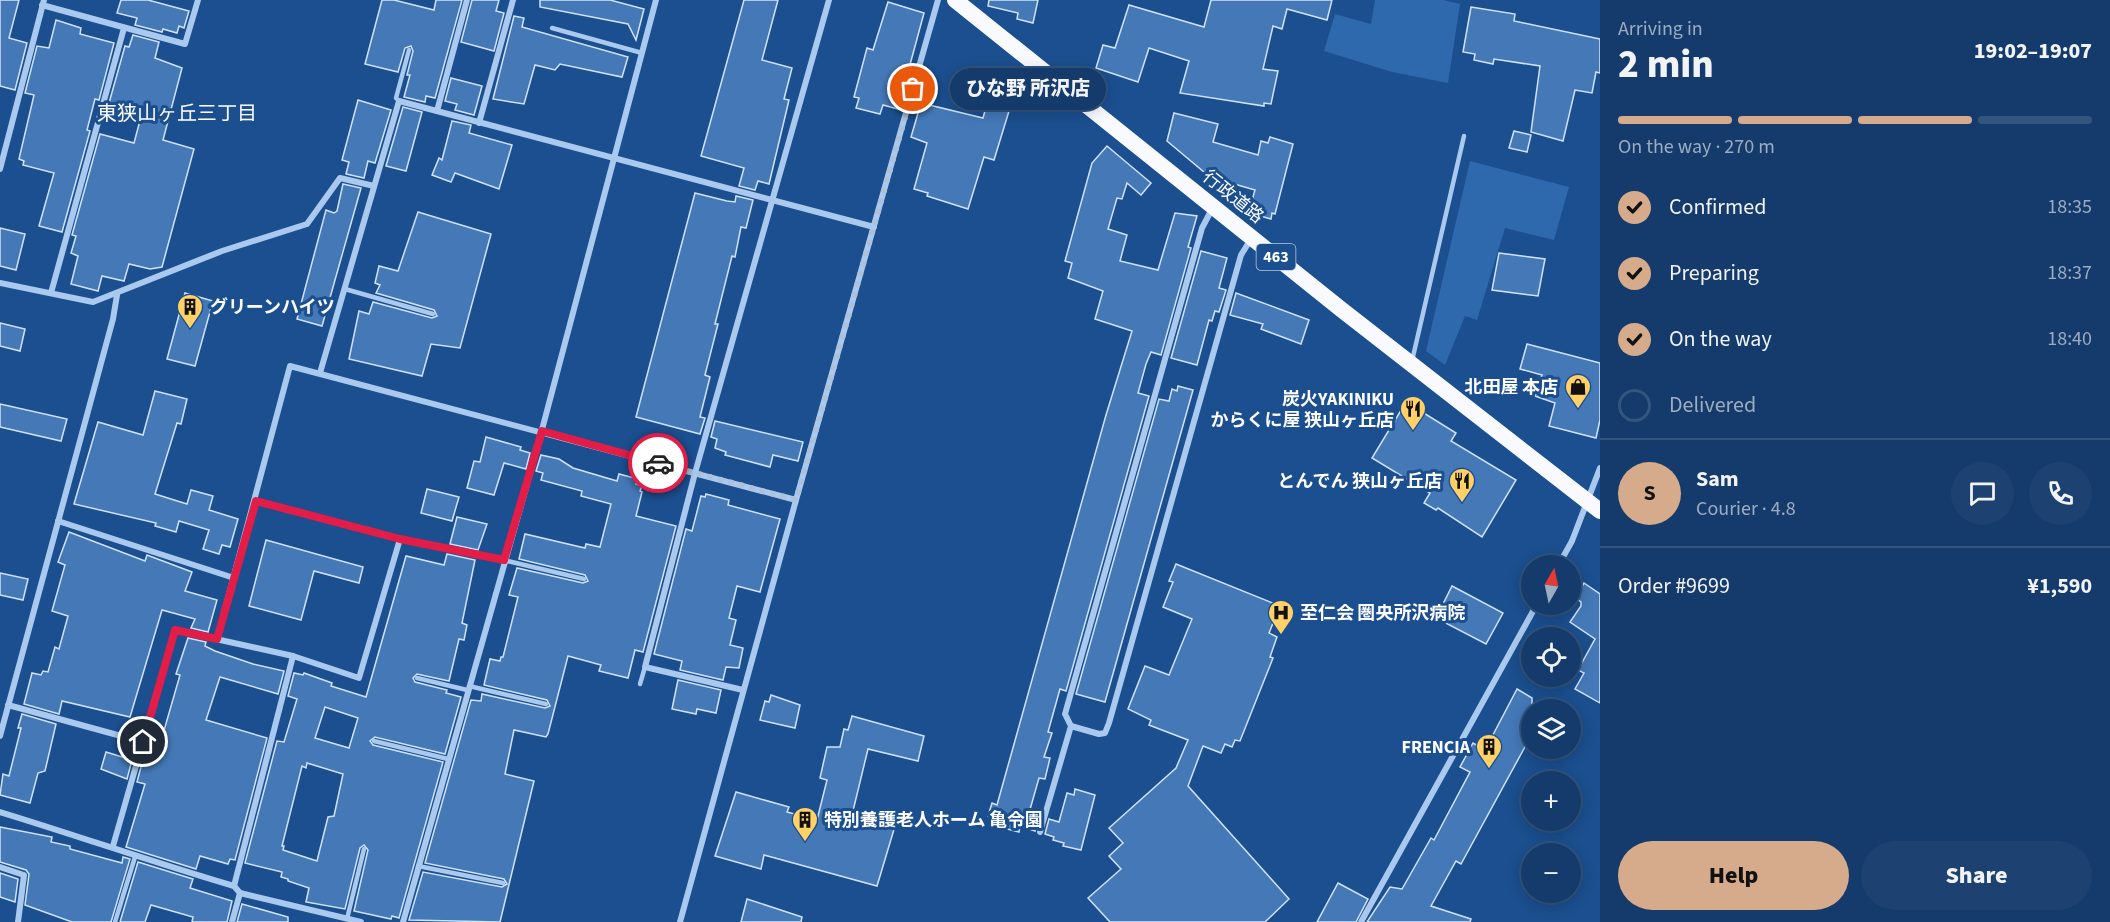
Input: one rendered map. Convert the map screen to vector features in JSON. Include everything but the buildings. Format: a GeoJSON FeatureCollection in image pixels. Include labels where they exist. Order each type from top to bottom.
{"type":"FeatureCollection","features":[{"type":"Feature","properties":{"kind":"highway","name":"行政道路"},"geometry":{"type":"LineString","coordinates":[[955,0],[1252,238],[1594,507]]}},
{"type":"Feature","properties":{"kind":"street"},"geometry":{"type":"LineString","coordinates":[[0,169],[43,3],[185,44],[198,0]]}},
{"type":"Feature","properties":{"kind":"street"},"geometry":{"type":"LineString","coordinates":[[436,111],[467,0]]}},
{"type":"Feature","properties":{"kind":"street"},"geometry":{"type":"LineString","coordinates":[[479,123],[513,0]]}},
{"type":"Feature","properties":{"kind":"street"},"geometry":{"type":"LineString","coordinates":[[403,922],[542,431],[656,0]]}},
{"type":"Feature","properties":{"kind":"street"},"geometry":{"type":"LineString","coordinates":[[743,690],[645,667],[695,473],[829,0]]}},
{"type":"Feature","properties":{"kind":"street"},"geometry":{"type":"LineString","coordinates":[[680,922],[796,500],[938,0]]}},
{"type":"Feature","properties":{"kind":"street"},"geometry":{"type":"LineString","coordinates":[[51,293],[124,28]]}},
{"type":"Feature","properties":{"kind":"street"},"geometry":{"type":"LineString","coordinates":[[321,373],[399,101],[874,227]]}},
{"type":"Feature","properties":{"kind":"street"},"geometry":{"type":"LineString","coordinates":[[0,283],[93,302],[117,295],[222,251],[306,224],[340,178],[374,186]]}},
{"type":"Feature","properties":{"kind":"street"},"geometry":{"type":"LineString","coordinates":[[1040,832],[1071,726],[1065,714],[1202,228],[1214,207]]}},
{"type":"Feature","properties":{"kind":"street"},"geometry":{"type":"LineString","coordinates":[[1071,726],[1099,734],[1105,733],[1109,723],[1241,255],[1252,238]]}},
{"type":"Feature","properties":{"kind":"street"},"geometry":{"type":"LineString","coordinates":[[0,736],[113,319],[117,295]]}},
{"type":"Feature","properties":{"kind":"street"},"geometry":{"type":"LineString","coordinates":[[217,639],[256,501],[290,366],[796,500]]}},
{"type":"Feature","properties":{"kind":"street"},"geometry":{"type":"LineString","coordinates":[[1565,555],[1594,507],[1600,468]]}},
{"type":"Feature","properties":{"kind":"street"},"geometry":{"type":"LineString","coordinates":[[256,501],[400,539],[504,560]]}},
{"type":"Feature","properties":{"kind":"street"},"geometry":{"type":"LineString","coordinates":[[58,521],[234,578]]}},
{"type":"Feature","properties":{"kind":"street"},"geometry":{"type":"LineString","coordinates":[[113,846],[175,630],[293,656],[359,678],[400,539]]}},
{"type":"Feature","properties":{"kind":"street"},"geometry":{"type":"LineString","coordinates":[[1361,922],[1531,615]]}},
{"type":"Feature","properties":{"kind":"street"},"geometry":{"type":"LineString","coordinates":[[234,886],[293,656]]}},
{"type":"Feature","properties":{"kind":"street"},"geometry":{"type":"LineString","coordinates":[[8,705],[143,742]]}},
{"type":"Feature","properties":{"kind":"street"},"geometry":{"type":"LineString","coordinates":[[0,812],[113,846],[135,857],[234,886],[240,893],[358,922]]}},
{"type":"Feature","properties":{"kind":"street"},"geometry":{"type":"LineString","coordinates":[[0,867],[24,875],[18,922]]}},
{"type":"Feature","properties":{"kind":"street"},"geometry":{"type":"LineString","coordinates":[[232,922],[240,893]]}},
{"type":"Feature","properties":{"kind":"lane"},"geometry":{"type":"LineString","coordinates":[[552,28],[642,52]]}},
{"type":"Feature","properties":{"kind":"lane"},"geometry":{"type":"LineString","coordinates":[[399,101],[396,98],[410,50]]}},
{"type":"Feature","properties":{"kind":"lane"},"geometry":{"type":"LineString","coordinates":[[1411,364],[1464,136]]}},
{"type":"Feature","properties":{"kind":"lane"},"geometry":{"type":"LineString","coordinates":[[345,289],[433,314]]}},
{"type":"Feature","properties":{"kind":"lane"},"geometry":{"type":"LineString","coordinates":[[504,560],[584,579]]}},
{"type":"Feature","properties":{"kind":"lane"},"geometry":{"type":"LineString","coordinates":[[640,684],[645,667]]}},
{"type":"Feature","properties":{"kind":"lane"},"geometry":{"type":"LineString","coordinates":[[417,678],[546,704]]}},
{"type":"Feature","properties":{"kind":"lane"},"geometry":{"type":"LineString","coordinates":[[374,741],[448,759]]}},
{"type":"Feature","properties":{"kind":"lane"},"geometry":{"type":"LineString","coordinates":[[347,918],[364,849]]}},
{"type":"Feature","properties":{"kind":"lane"},"geometry":{"type":"LineString","coordinates":[[115,922],[135,857]]}},
{"type":"Feature","properties":{"kind":"lane"},"geometry":{"type":"LineString","coordinates":[[418,866],[503,883]]}},
{"type":"Feature","properties":{"kind":"shaded area"},"geometry":{"type":"Polygon","coordinates":[[[1375,0],[1443,0],[1460,4],[1448,83],[1392,72],[1324,51],[1335,14],[1371,24],[1375,0]]]}},
{"type":"Feature","properties":{"kind":"shaded area"},"geometry":{"type":"Polygon","coordinates":[[[1470,161],[1569,187],[1554,240],[1505,228],[1477,320],[1465,316],[1445,365],[1426,351],[1470,161]]]}},
{"type":"Feature","properties":{"kind":"way so far"},"geometry":{"type":"LineString","coordinates":[[658,463],[796,500],[913,89]]}},
{"type":"Feature","properties":{"kind":"place","name":"ひな野 所沢店"},"geometry":{"type":"Point","coordinates":[913,89]}},
{"type":"Feature","properties":{"kind":"place","name":"グリーンハイツ"},"geometry":{"type":"Point","coordinates":[190,330]}},
{"type":"Feature","properties":{"kind":"place","name":"北田屋 本店"},"geometry":{"type":"Point","coordinates":[1578,410]}},
{"type":"Feature","properties":{"kind":"place","name":"炭火YAKINIKU からくに屋 狭山ヶ丘店"},"geometry":{"type":"Point","coordinates":[1413,432]}},
{"type":"Feature","properties":{"kind":"place","name":"とんでん 狭山ヶ丘店"},"geometry":{"type":"Point","coordinates":[1462,504]}},
{"type":"Feature","properties":{"kind":"place","name":"至仁会 圏央所沢病院"},"geometry":{"type":"Point","coordinates":[1281,636]}},
{"type":"Feature","properties":{"kind":"place","name":"FRENCIA"},"geometry":{"type":"Point","coordinates":[1489,770]}},
{"type":"Feature","properties":{"kind":"place","name":"特別養護老人ホーム 亀令園"},"geometry":{"type":"Point","coordinates":[805,843]}},
{"type":"Feature","properties":{"kind":"district","name":"東狭山ヶ丘三丁目"},"geometry":{"type":"Point","coordinates":[177,114]}},
{"type":"Feature","properties":{"kind":"route"},"geometry":{"type":"LineString","coordinates":[[143,742],[175,630],[217,639],[256,501],[400,539],[504,560],[542,431],[658,463]]}}]}
